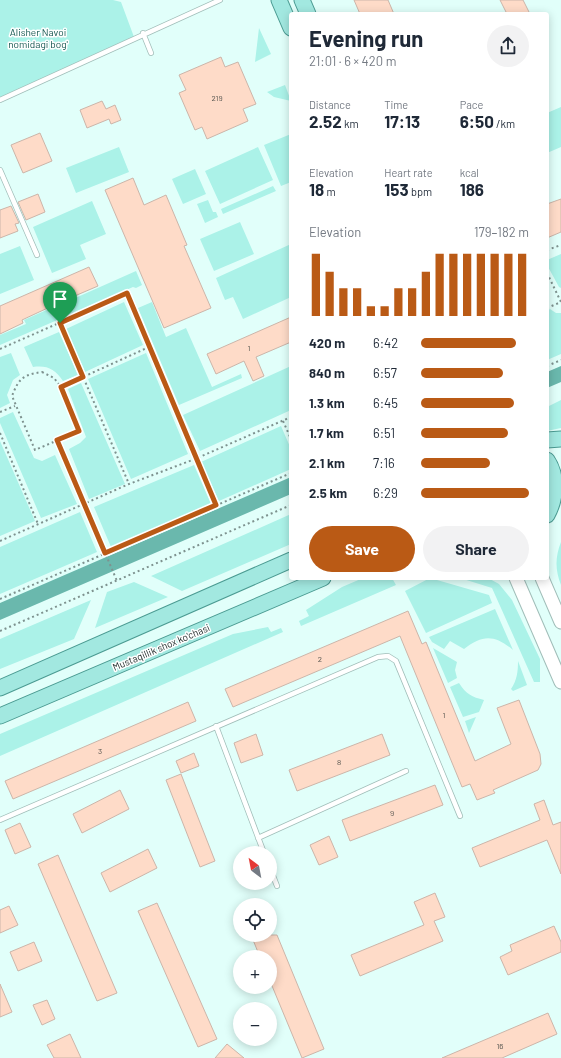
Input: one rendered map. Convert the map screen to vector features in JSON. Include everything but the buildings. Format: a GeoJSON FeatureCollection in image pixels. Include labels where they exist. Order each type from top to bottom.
{"type":"FeatureCollection","features":[{"type":"Feature","properties":{"kind":"main road"},"geometry":{"type":"LineString","coordinates":[[279,0],[289,23]]}},
{"type":"Feature","properties":{"kind":"main road"},"geometry":{"type":"LineString","coordinates":[[302,0],[307,12]]}},
{"type":"Feature","properties":{"kind":"main road"},"geometry":{"type":"LineString","coordinates":[[549,440],[561,439]]}},
{"type":"Feature","properties":{"kind":"main road"},"geometry":{"type":"LineString","coordinates":[[549,466],[554,480],[554,498],[549,511]]}},
{"type":"Feature","properties":{"kind":"main road"},"geometry":{"type":"LineString","coordinates":[[549,513],[561,494]]}},
{"type":"Feature","properties":{"kind":"main road"},"geometry":{"type":"LineString","coordinates":[[0,688],[289,561]]}},
{"type":"Feature","properties":{"kind":"main road","name":"Mustaqillik shox ko'chasi"},"geometry":{"type":"LineString","coordinates":[[0,716],[318,580]]}},
{"type":"Feature","properties":{"kind":"main road"},"geometry":{"type":"LineString","coordinates":[[517,580],[561,682]]}},
{"type":"Feature","properties":{"kind":"main road"},"geometry":{"type":"LineString","coordinates":[[543,580],[561,622]]}},
{"type":"Feature","properties":{"kind":"lane"},"geometry":{"type":"LineString","coordinates":[[0,100],[220,0]]}},
{"type":"Feature","properties":{"kind":"lane"},"geometry":{"type":"LineString","coordinates":[[143,34],[151,53]]}},
{"type":"Feature","properties":{"kind":"lane"},"geometry":{"type":"LineString","coordinates":[[0,170],[37,255]]}},
{"type":"Feature","properties":{"kind":"lane"},"geometry":{"type":"LineString","coordinates":[[0,820],[378,657],[388,656],[396,661],[460,816]]}},
{"type":"Feature","properties":{"kind":"lane"},"geometry":{"type":"LineString","coordinates":[[216,726],[261,846]]}},
{"type":"Feature","properties":{"kind":"lane"},"geometry":{"type":"LineString","coordinates":[[258,838],[406,771]]}},
{"type":"Feature","properties":{"kind":"path"},"geometry":{"type":"LineString","coordinates":[[549,249],[561,245]]}},
{"type":"Feature","properties":{"kind":"path"},"geometry":{"type":"LineString","coordinates":[[549,277],[561,302],[549,307]]}},
{"type":"Feature","properties":{"kind":"path"},"geometry":{"type":"LineString","coordinates":[[0,349],[127,293],[195,459],[216,505]]}},
{"type":"Feature","properties":{"kind":"path"},"geometry":{"type":"LineString","coordinates":[[60,323],[129,484]]}},
{"type":"Feature","properties":{"kind":"path"},"geometry":{"type":"LineString","coordinates":[[61,387],[150,347]]}},
{"type":"Feature","properties":{"kind":"path"},"geometry":{"type":"LineString","coordinates":[[549,365],[561,360]]}},
{"type":"Feature","properties":{"kind":"path"},"geometry":{"type":"LineString","coordinates":[[42,372],[54,378],[61,387],[79,431],[35,450],[15,406],[12,396],[17,384],[26,375],[42,372]]}},
{"type":"Feature","properties":{"kind":"path"},"geometry":{"type":"LineString","coordinates":[[0,412],[15,406]]}},
{"type":"Feature","properties":{"kind":"path"},"geometry":{"type":"LineString","coordinates":[[0,541],[129,484],[195,459],[289,418]]}},
{"type":"Feature","properties":{"kind":"path"},"geometry":{"type":"LineString","coordinates":[[283,421],[289,434]]}},
{"type":"Feature","properties":{"kind":"path"},"geometry":{"type":"LineString","coordinates":[[0,433],[38,524]]}},
{"type":"Feature","properties":{"kind":"path"},"geometry":{"type":"LineString","coordinates":[[57,440],[117,581]]}},
{"type":"Feature","properties":{"kind":"path"},"geometry":{"type":"LineString","coordinates":[[0,599],[289,474]]}},
{"type":"Feature","properties":{"kind":"path"},"geometry":{"type":"LineString","coordinates":[[0,631],[289,506]]}},
{"type":"Feature","properties":{"kind":"green space","name":"Alisher Navoi nomidagi bog'"},"geometry":{"type":"Polygon","coordinates":[[[0,0],[113,0],[121,2],[134,37],[0,98],[0,0]]]}},
{"type":"Feature","properties":{"kind":"green space"},"geometry":{"type":"Polygon","coordinates":[[[259,28],[271,54],[255,62],[259,28]]]}},
{"type":"Feature","properties":{"kind":"green space"},"geometry":{"type":"Polygon","coordinates":[[[285,85],[289,96],[289,101],[274,97],[267,92],[285,85]]]}},
{"type":"Feature","properties":{"kind":"green space"},"geometry":{"type":"Polygon","coordinates":[[[561,107],[561,147],[549,152],[549,112],[561,107]]]}},
{"type":"Feature","properties":{"kind":"green space"},"geometry":{"type":"Polygon","coordinates":[[[289,135],[289,183],[281,186],[264,145],[289,135]]]}},
{"type":"Feature","properties":{"kind":"green space"},"geometry":{"type":"Polygon","coordinates":[[[119,147],[129,172],[76,193],[66,168],[119,147]]]}},
{"type":"Feature","properties":{"kind":"green space"},"geometry":{"type":"Polygon","coordinates":[[[258,147],[273,180],[220,204],[205,171],[258,147]]]}},
{"type":"Feature","properties":{"kind":"green space"},"geometry":{"type":"Polygon","coordinates":[[[195,169],[206,194],[183,204],[172,179],[195,169]]]}},
{"type":"Feature","properties":{"kind":"green space"},"geometry":{"type":"Polygon","coordinates":[[[273,186],[276,191],[223,214],[221,209],[273,186]]]}},
{"type":"Feature","properties":{"kind":"green space"},"geometry":{"type":"Polygon","coordinates":[[[208,200],[213,212],[216,212],[218,217],[205,223],[197,204],[208,200]]]}},
{"type":"Feature","properties":{"kind":"green space"},"geometry":{"type":"Polygon","coordinates":[[[92,201],[106,234],[80,245],[86,259],[52,273],[33,227],[92,201]]]}},
{"type":"Feature","properties":{"kind":"green space"},"geometry":{"type":"Polygon","coordinates":[[[240,222],[254,254],[214,271],[200,239],[240,222]]]}},
{"type":"Feature","properties":{"kind":"green space"},"geometry":{"type":"Polygon","coordinates":[[[289,245],[289,298],[243,319],[233,297],[225,300],[216,278],[289,245]]]}},
{"type":"Feature","properties":{"kind":"green space"},"geometry":{"type":"Polygon","coordinates":[[[20,246],[34,280],[0,294],[0,254],[20,246]]]}},
{"type":"Feature","properties":{"kind":"green space"},"geometry":{"type":"Polygon","coordinates":[[[561,254],[561,288],[549,269],[549,259],[561,254]]]}},
{"type":"Feature","properties":{"kind":"green space"},"geometry":{"type":"Polygon","coordinates":[[[136,271],[142,285],[136,288],[133,287],[0,345],[0,335],[26,324],[24,320],[51,308],[54,312],[74,304],[73,299],[136,271]]]}},
{"type":"Feature","properties":{"kind":"green space"},"geometry":{"type":"Polygon","coordinates":[[[124,302],[143,345],[85,372],[66,329],[124,302]]]}},
{"type":"Feature","properties":{"kind":"green space"},"geometry":{"type":"Polygon","coordinates":[[[152,302],[166,337],[186,328],[212,387],[241,374],[242,378],[179,405],[138,308],[152,302]]]}},
{"type":"Feature","properties":{"kind":"green space"},"geometry":{"type":"Polygon","coordinates":[[[549,310],[556,313],[561,313],[561,354],[549,359],[549,310]]]}},
{"type":"Feature","properties":{"kind":"green space"},"geometry":{"type":"Polygon","coordinates":[[[59,332],[78,375],[63,381],[57,373],[47,367],[33,367],[24,347],[59,332]]]}},
{"type":"Feature","properties":{"kind":"green space"},"geometry":{"type":"Polygon","coordinates":[[[11,353],[20,375],[13,380],[7,395],[10,403],[0,408],[0,357],[11,353]]]}},
{"type":"Feature","properties":{"kind":"green space"},"geometry":{"type":"Polygon","coordinates":[[[146,353],[188,454],[131,479],[88,379],[146,353]]]}},
{"type":"Feature","properties":{"kind":"green space"},"geometry":{"type":"Polygon","coordinates":[[[289,367],[289,411],[200,451],[183,415],[289,367]]]}},
{"type":"Feature","properties":{"kind":"green space"},"geometry":{"type":"Polygon","coordinates":[[[81,383],[125,484],[89,499],[69,449],[80,443],[86,437],[68,389],[81,383]]]}},
{"type":"Feature","properties":{"kind":"green space"},"geometry":{"type":"Polygon","coordinates":[[[561,400],[561,428],[549,431],[549,406],[561,400]]]}},
{"type":"Feature","properties":{"kind":"green space"},"geometry":{"type":"Polygon","coordinates":[[[13,412],[34,458],[42,461],[55,455],[77,504],[41,518],[0,423],[0,418],[13,412]]]}},
{"type":"Feature","properties":{"kind":"green space"},"geometry":{"type":"Polygon","coordinates":[[[281,426],[289,444],[289,470],[219,501],[201,462],[281,426]]]}},
{"type":"Feature","properties":{"kind":"green space"},"geometry":{"type":"Polygon","coordinates":[[[0,441],[35,521],[0,536],[0,441]]]}},
{"type":"Feature","properties":{"kind":"green space"},"geometry":{"type":"Polygon","coordinates":[[[194,465],[211,504],[111,547],[94,507],[194,465]]]}},
{"type":"Feature","properties":{"kind":"green space"},"geometry":{"type":"Polygon","coordinates":[[[80,512],[97,552],[0,594],[0,547],[80,512]]]}},
{"type":"Feature","properties":{"kind":"green space"},"geometry":{"type":"Polygon","coordinates":[[[289,515],[289,545],[182,591],[151,576],[289,515]]]}},
{"type":"Feature","properties":{"kind":"green space"},"geometry":{"type":"Polygon","coordinates":[[[561,542],[561,585],[556,564],[561,542]]]}},
{"type":"Feature","properties":{"kind":"green space"},"geometry":{"type":"Polygon","coordinates":[[[358,580],[393,580],[396,585],[301,626],[299,621],[309,616],[306,610],[342,587],[358,580]]]}},
{"type":"Feature","properties":{"kind":"green space"},"geometry":{"type":"Polygon","coordinates":[[[426,580],[437,580],[489,595],[492,603],[426,633],[405,591],[426,580]]]}},
{"type":"Feature","properties":{"kind":"green space"},"geometry":{"type":"Polygon","coordinates":[[[466,580],[492,580],[499,584],[512,600],[540,659],[540,682],[534,682],[492,588],[466,580]]]}},
{"type":"Feature","properties":{"kind":"green space"},"geometry":{"type":"Polygon","coordinates":[[[134,582],[168,597],[95,628],[107,592],[134,582]]]}},
{"type":"Feature","properties":{"kind":"green space"},"geometry":{"type":"Polygon","coordinates":[[[91,600],[74,639],[0,669],[0,639],[91,600]]]}},
{"type":"Feature","properties":{"kind":"green space"},"geometry":{"type":"Polygon","coordinates":[[[495,609],[513,650],[500,641],[489,638],[477,641],[464,649],[450,641],[444,649],[432,642],[429,637],[495,609]]]}},
{"type":"Feature","properties":{"kind":"green space"},"geometry":{"type":"Polygon","coordinates":[[[268,627],[271,632],[281,628],[283,632],[0,756],[0,734],[233,634],[268,627]]]}},
{"type":"Feature","properties":{"kind":"green space"},"geometry":{"type":"Polygon","coordinates":[[[433,648],[457,662],[455,670],[457,678],[448,683],[433,648]]]}},
{"type":"Feature","properties":{"kind":"green space"},"geometry":{"type":"Polygon","coordinates":[[[518,661],[527,685],[513,691],[511,689],[517,676],[518,661]]]}},
{"type":"Feature","properties":{"kind":"green space"},"geometry":{"type":"Polygon","coordinates":[[[459,683],[464,690],[476,698],[484,700],[479,712],[463,717],[450,687],[459,683]]]}},
{"type":"Feature","properties":{"kind":"green space"},"geometry":{"type":"Polygon","coordinates":[[[476,717],[469,733],[465,721],[476,717]]]}},
{"type":"Feature","properties":{"kind":"shaded area"},"geometry":{"type":"Polygon","coordinates":[[[561,366],[561,382],[549,387],[549,371],[561,366]]]}},
{"type":"Feature","properties":{"kind":"shaded area"},"geometry":{"type":"Polygon","coordinates":[[[289,478],[289,495],[0,620],[0,603],[289,478]]]}},
{"type":"Feature","properties":{"kind":"route"},"geometry":{"type":"LineString","coordinates":[[127,293],[195,459],[216,505],[105,553],[57,440],[79,431],[61,387],[83,377],[60,323],[127,293]]}}]}
